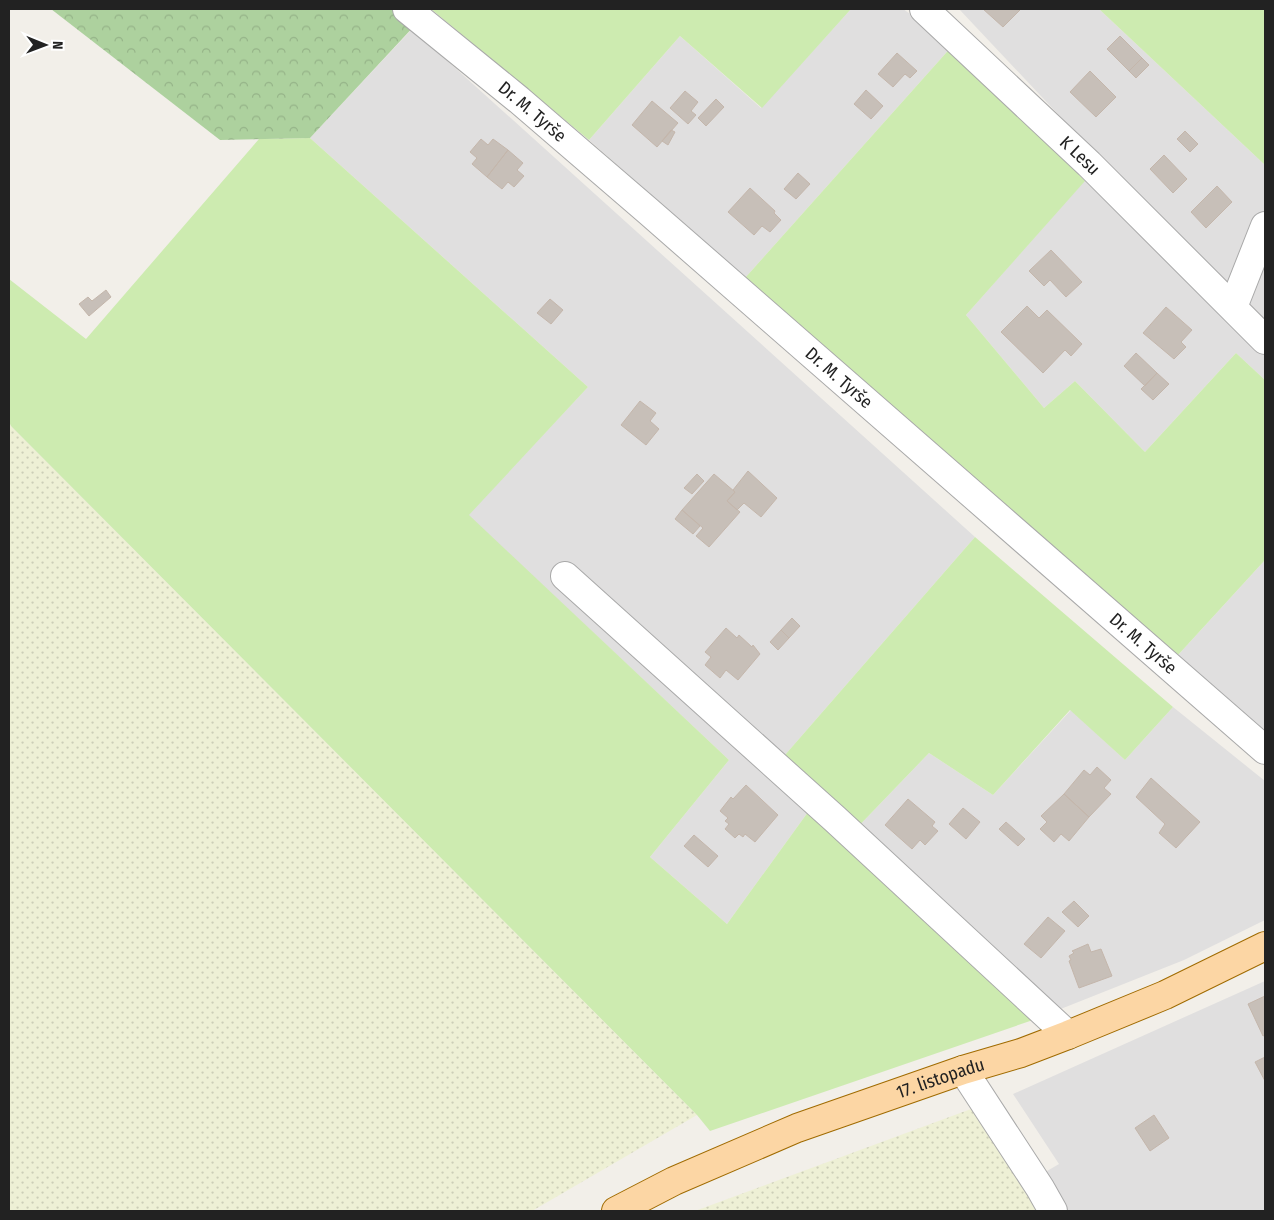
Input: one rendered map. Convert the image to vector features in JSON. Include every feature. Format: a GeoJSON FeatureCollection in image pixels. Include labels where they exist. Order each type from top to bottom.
{"type":"FeatureCollection","features":[{"type":"Feature","properties":{"kind":"main road","name":"17. listopadu"},"geometry":{"type":"LineString","coordinates":[[616,1211],[674,1181],[797,1128],[1068,1035],[1165,995],[1265,946]]}},
{"type":"Feature","properties":{"kind":"street","name":"Dr. M. Tyrše"},"geometry":{"type":"LineString","coordinates":[[407,9],[519,100],[648,211],[1265,750]]}},
{"type":"Feature","properties":{"kind":"street","name":"K Lesu"},"geometry":{"type":"LineString","coordinates":[[924,9],[1088,164],[1265,340]]}},
{"type":"Feature","properties":{"kind":"street"},"geometry":{"type":"LineString","coordinates":[[1233,307],[1265,226]]}},
{"type":"Feature","properties":{"kind":"street"},"geometry":{"type":"LineString","coordinates":[[565,576],[835,819],[1068,1035]]}},
{"type":"Feature","properties":{"kind":"street"},"geometry":{"type":"LineString","coordinates":[[963,1070],[1053,1211]]}},
{"type":"Feature","properties":{"kind":"shaded area"},"geometry":{"type":"Polygon","coordinates":[[[851,9],[903,9],[954,44],[745,278],[589,140],[680,36],[761,108],[851,9]]]}},
{"type":"Feature","properties":{"kind":"shaded area"},"geometry":{"type":"Polygon","coordinates":[[[959,9],[1099,9],[1265,165],[1265,380],[1236,353],[1145,452],[1075,381],[1044,408],[966,315],[1102,161],[959,9]]]}},
{"type":"Feature","properties":{"kind":"shaded area"},"geometry":{"type":"Polygon","coordinates":[[[412,29],[975,537],[778,763],[816,801],[727,924],[650,857],[729,760],[468,515],[588,387],[310,138],[412,29]]]}},
{"type":"Feature","properties":{"kind":"shaded area"},"geometry":{"type":"Polygon","coordinates":[[[1265,560],[1265,731],[1178,655],[1265,560]]]}},
{"type":"Feature","properties":{"kind":"shaded area"},"geometry":{"type":"Polygon","coordinates":[[[1173,707],[1265,781],[1265,920],[1184,960],[1033,1020],[851,834],[929,753],[993,795],[1071,710],[1125,760],[1173,707]]]}},
{"type":"Feature","properties":{"kind":"shaded area"},"geometry":{"type":"Polygon","coordinates":[[[1265,981],[1265,1211],[1066,1211],[1042,1174],[1059,1164],[1013,1094],[1265,981]]]}},
{"type":"Feature","properties":{"kind":"green space"},"geometry":{"type":"Polygon","coordinates":[[[51,9],[430,9],[310,138],[220,140],[51,9]]]}},
{"type":"Feature","properties":{"kind":"green space"},"geometry":{"type":"Polygon","coordinates":[[[431,9],[851,9],[762,108],[680,36],[589,140],[431,9]]]}},
{"type":"Feature","properties":{"kind":"green space"},"geometry":{"type":"Polygon","coordinates":[[[1099,9],[1265,9],[1265,165],[1099,9]]]}},
{"type":"Feature","properties":{"kind":"green space"},"geometry":{"type":"Polygon","coordinates":[[[954,44],[1085,181],[966,315],[1044,408],[1075,381],[1145,452],[1236,353],[1265,380],[1265,560],[1178,655],[745,278],[954,44]]]}},
{"type":"Feature","properties":{"kind":"green space"},"geometry":{"type":"Polygon","coordinates":[[[310,138],[588,387],[469,515],[729,760],[650,857],[727,924],[816,801],[778,763],[975,537],[1173,707],[1125,760],[1070,710],[993,795],[929,753],[851,834],[1033,1020],[710,1131],[697,1115],[11,426],[9,422],[9,279],[86,339],[259,139],[310,138]]]}},
{"type":"Feature","properties":{"kind":"green space"},"geometry":{"type":"Polygon","coordinates":[[[9,422],[697,1115],[532,1211],[9,1211],[9,422]]]}},
{"type":"Feature","properties":{"kind":"green space"},"geometry":{"type":"Polygon","coordinates":[[[971,1109],[1038,1211],[695,1211],[971,1109]]]}},
{"type":"Feature","properties":{"kind":"building"},"geometry":{"type":"Polygon","coordinates":[[[983,9],[1021,9],[1003,27],[983,9]]]}},
{"type":"Feature","properties":{"kind":"building"},"geometry":{"type":"Polygon","coordinates":[[[1120,36],[1142,58],[1129,71],[1107,49],[1120,36]]]}},
{"type":"Feature","properties":{"kind":"building"},"geometry":{"type":"Polygon","coordinates":[[[897,53],[917,71],[910,78],[905,74],[893,87],[878,74],[897,53]]]}},
{"type":"Feature","properties":{"kind":"building"},"geometry":{"type":"Polygon","coordinates":[[[1142,58],[1149,65],[1136,78],[1129,71],[1142,58]]]}},
{"type":"Feature","properties":{"kind":"building"},"geometry":{"type":"Polygon","coordinates":[[[1090,71],[1116,97],[1096,117],[1070,92],[1090,71]]]}},
{"type":"Feature","properties":{"kind":"building"},"geometry":{"type":"Polygon","coordinates":[[[866,90],[883,106],[871,119],[854,104],[866,90]]]}},
{"type":"Feature","properties":{"kind":"building"},"geometry":{"type":"Polygon","coordinates":[[[685,91],[698,102],[691,111],[696,115],[688,124],[670,108],[685,91]]]}},
{"type":"Feature","properties":{"kind":"building"},"geometry":{"type":"Polygon","coordinates":[[[716,99],[724,107],[706,126],[698,118],[716,99]]]}},
{"type":"Feature","properties":{"kind":"building"},"geometry":{"type":"Polygon","coordinates":[[[652,101],[678,123],[657,147],[632,125],[652,101]]]}},
{"type":"Feature","properties":{"kind":"building"},"geometry":{"type":"Polygon","coordinates":[[[671,130],[675,132],[668,145],[662,141],[671,130]]]}},
{"type":"Feature","properties":{"kind":"building"},"geometry":{"type":"Polygon","coordinates":[[[1185,131],[1198,144],[1190,152],[1177,139],[1185,131]]]}},
{"type":"Feature","properties":{"kind":"building"},"geometry":{"type":"Polygon","coordinates":[[[481,139],[488,145],[493,139],[508,150],[487,177],[472,164],[477,158],[470,152],[481,139]]]}},
{"type":"Feature","properties":{"kind":"building"},"geometry":{"type":"Polygon","coordinates":[[[508,150],[523,163],[517,170],[524,176],[514,187],[508,182],[502,189],[487,177],[508,150]]]}},
{"type":"Feature","properties":{"kind":"building"},"geometry":{"type":"Polygon","coordinates":[[[1164,155],[1187,179],[1173,193],[1150,169],[1164,155]]]}},
{"type":"Feature","properties":{"kind":"building"},"geometry":{"type":"Polygon","coordinates":[[[798,173],[810,184],[796,199],[784,189],[798,173]]]}},
{"type":"Feature","properties":{"kind":"building"},"geometry":{"type":"Polygon","coordinates":[[[1217,186],[1232,202],[1206,228],[1191,212],[1217,186]]]}},
{"type":"Feature","properties":{"kind":"building"},"geometry":{"type":"Polygon","coordinates":[[[750,188],[775,211],[774,213],[781,220],[770,232],[762,226],[754,235],[728,212],[750,188]]]}},
{"type":"Feature","properties":{"kind":"building"},"geometry":{"type":"Polygon","coordinates":[[[1051,250],[1082,282],[1066,297],[1050,280],[1044,286],[1029,271],[1051,250]]]}},
{"type":"Feature","properties":{"kind":"building"},"geometry":{"type":"Polygon","coordinates":[[[106,290],[111,297],[89,316],[79,304],[88,297],[92,301],[106,290]]]}},
{"type":"Feature","properties":{"kind":"building"},"geometry":{"type":"Polygon","coordinates":[[[550,299],[563,310],[551,324],[537,313],[550,299]]]}},
{"type":"Feature","properties":{"kind":"building"},"geometry":{"type":"Polygon","coordinates":[[[1027,306],[1039,318],[1047,310],[1082,344],[1071,356],[1065,350],[1043,373],[1001,332],[1027,306]]]}},
{"type":"Feature","properties":{"kind":"building"},"geometry":{"type":"Polygon","coordinates":[[[1166,307],[1192,330],[1181,342],[1186,347],[1174,359],[1143,333],[1166,307]]]}},
{"type":"Feature","properties":{"kind":"building"},"geometry":{"type":"Polygon","coordinates":[[[1136,353],[1157,373],[1145,386],[1124,366],[1136,353]]]}},
{"type":"Feature","properties":{"kind":"building"},"geometry":{"type":"Polygon","coordinates":[[[1157,373],[1169,384],[1153,400],[1141,389],[1157,373]]]}},
{"type":"Feature","properties":{"kind":"building"},"geometry":{"type":"Polygon","coordinates":[[[640,401],[656,413],[650,421],[659,429],[646,445],[621,425],[640,401]]]}},
{"type":"Feature","properties":{"kind":"building"},"geometry":{"type":"Polygon","coordinates":[[[748,471],[777,498],[761,517],[744,503],[737,510],[727,501],[748,471]]]}},
{"type":"Feature","properties":{"kind":"building"},"geometry":{"type":"Polygon","coordinates":[[[697,474],[704,481],[692,494],[684,488],[697,474]]]}},
{"type":"Feature","properties":{"kind":"building"},"geometry":{"type":"Polygon","coordinates":[[[714,474],[735,492],[727,501],[740,512],[709,547],[696,536],[703,528],[682,510],[714,474]]]}},
{"type":"Feature","properties":{"kind":"building"},"geometry":{"type":"Polygon","coordinates":[[[682,510],[700,526],[693,534],[675,519],[682,510]]]}},
{"type":"Feature","properties":{"kind":"building"},"geometry":{"type":"Polygon","coordinates":[[[792,618],[800,626],[789,638],[781,630],[792,618]]]}},
{"type":"Feature","properties":{"kind":"building"},"geometry":{"type":"Polygon","coordinates":[[[726,628],[737,638],[739,635],[752,647],[753,645],[760,654],[738,680],[726,670],[720,678],[705,665],[711,657],[705,652],[726,628]]]}},
{"type":"Feature","properties":{"kind":"building"},"geometry":{"type":"Polygon","coordinates":[[[781,630],[789,638],[778,650],[770,642],[781,630]]]}},
{"type":"Feature","properties":{"kind":"building"},"geometry":{"type":"Polygon","coordinates":[[[1097,767],[1111,780],[1104,788],[1111,794],[1089,817],[1064,794],[1084,770],[1090,775],[1097,767]]]}},
{"type":"Feature","properties":{"kind":"building"},"geometry":{"type":"Polygon","coordinates":[[[1151,778],[1200,822],[1176,848],[1159,833],[1165,824],[1136,797],[1151,778]]]}},
{"type":"Feature","properties":{"kind":"building"},"geometry":{"type":"Polygon","coordinates":[[[746,785],[778,815],[755,842],[745,834],[743,837],[739,834],[735,838],[725,829],[729,824],[725,821],[728,818],[720,811],[731,797],[733,799],[746,785]]]}},
{"type":"Feature","properties":{"kind":"building"},"geometry":{"type":"Polygon","coordinates":[[[1064,794],[1089,817],[1069,841],[1061,834],[1054,842],[1040,829],[1047,822],[1041,816],[1064,794]]]}},
{"type":"Feature","properties":{"kind":"building"},"geometry":{"type":"Polygon","coordinates":[[[908,799],[935,822],[932,826],[938,831],[925,845],[920,840],[912,849],[885,825],[908,799]]]}},
{"type":"Feature","properties":{"kind":"building"},"geometry":{"type":"Polygon","coordinates":[[[963,808],[980,822],[966,839],[949,824],[963,808]]]}},
{"type":"Feature","properties":{"kind":"building"},"geometry":{"type":"Polygon","coordinates":[[[1006,822],[1025,839],[1018,846],[999,829],[1006,822]]]}},
{"type":"Feature","properties":{"kind":"building"},"geometry":{"type":"Polygon","coordinates":[[[694,835],[718,856],[708,867],[684,846],[694,835]]]}},
{"type":"Feature","properties":{"kind":"building"},"geometry":{"type":"Polygon","coordinates":[[[1074,901],[1089,916],[1078,927],[1062,912],[1074,901]]]}},
{"type":"Feature","properties":{"kind":"building"},"geometry":{"type":"Polygon","coordinates":[[[1048,917],[1065,931],[1041,958],[1024,944],[1048,917]]]}},
{"type":"Feature","properties":{"kind":"building"},"geometry":{"type":"Polygon","coordinates":[[[1088,944],[1091,952],[1101,949],[1112,976],[1079,988],[1069,956],[1074,953],[1072,951],[1088,944]]]}},
{"type":"Feature","properties":{"kind":"building"},"geometry":{"type":"Polygon","coordinates":[[[1265,996],[1265,1035],[1263,1036],[1248,1004],[1265,996]]]}},
{"type":"Feature","properties":{"kind":"building"},"geometry":{"type":"Polygon","coordinates":[[[1265,1057],[1265,1081],[1255,1062],[1265,1057]]]}},
{"type":"Feature","properties":{"kind":"building"},"geometry":{"type":"Polygon","coordinates":[[[1154,1115],[1169,1138],[1150,1151],[1135,1128],[1154,1115]]]}}]}
